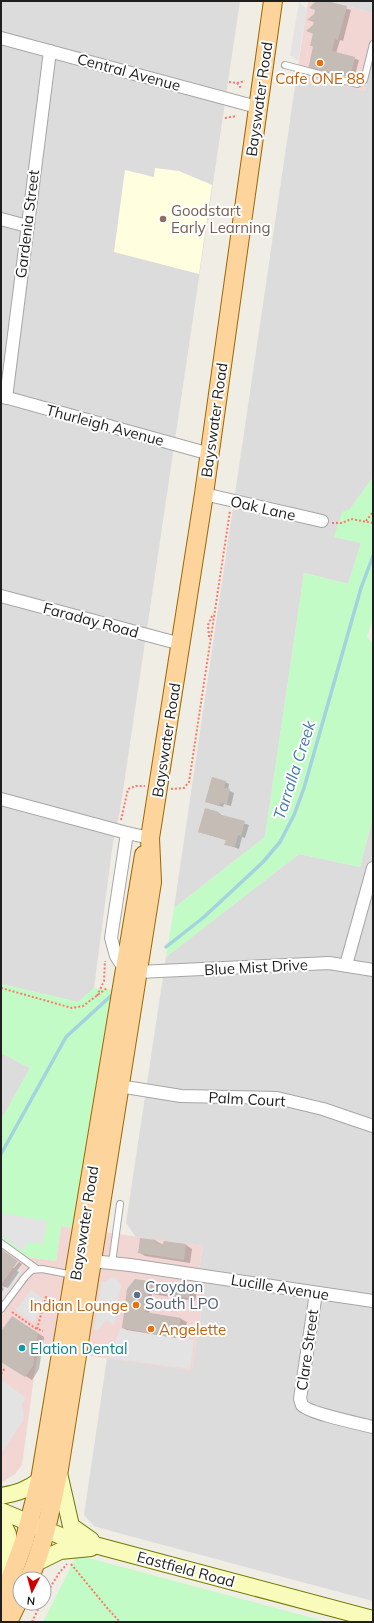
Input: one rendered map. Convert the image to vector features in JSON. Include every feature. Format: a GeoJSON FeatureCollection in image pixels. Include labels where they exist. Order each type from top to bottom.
{"type":"FeatureCollection","features":[{"type":"Feature","properties":{"kind":"main road","name":"Bayswater Road"},"geometry":{"type":"LineString","coordinates":[[32,1571],[36,1563],[40,1480],[76,1271],[131,971],[152,882],[150,838],[210,454],[257,107],[273,1]]}},
{"type":"Feature","properties":{"kind":"main road","name":"Bayswater Road"},"geometry":{"type":"LineString","coordinates":[[22,1571],[59,1469],[119,1086],[131,971]]}},
{"type":"Feature","properties":{"kind":"main road"},"geometry":{"type":"LineString","coordinates":[[76,1271],[92,1261]]}},
{"type":"Feature","properties":{"kind":"main road"},"geometry":{"type":"LineString","coordinates":[[59,1469],[71,1526],[81,1534],[103,1547]]}},
{"type":"Feature","properties":{"kind":"main road"},"geometry":{"type":"LineString","coordinates":[[1,1496],[20,1492],[32,1487],[40,1480]]}},
{"type":"Feature","properties":{"kind":"main road","name":"Eastfield Road"},"geometry":{"type":"LineString","coordinates":[[1,1510],[61,1536],[373,1620]]}},
{"type":"Feature","properties":{"kind":"main road"},"geometry":{"type":"LineString","coordinates":[[1,1520],[8,1534],[12,1573]]}},
{"type":"Feature","properties":{"kind":"main road"},"geometry":{"type":"LineString","coordinates":[[36,1563],[44,1557],[60,1551],[103,1547]]}},
{"type":"Feature","properties":{"kind":"main road","name":"Bayswater Road"},"geometry":{"type":"LineString","coordinates":[[1,1604],[12,1594]]}},
{"type":"Feature","properties":{"kind":"main road","name":"Bayswater Road"},"geometry":{"type":"LineString","coordinates":[[8,1622],[12,1602]]}},
{"type":"Feature","properties":{"kind":"street","name":"Central Avenue"},"geometry":{"type":"LineString","coordinates":[[1,38],[257,107]]}},
{"type":"Feature","properties":{"kind":"street","name":"Gardenia Street"},"geometry":{"type":"LineString","coordinates":[[4,397],[50,51]]}},
{"type":"Feature","properties":{"kind":"street"},"geometry":{"type":"LineString","coordinates":[[1,219],[27,226]]}},
{"type":"Feature","properties":{"kind":"street","name":"Thurleigh Avenue"},"geometry":{"type":"LineString","coordinates":[[4,397],[210,454]]}},
{"type":"Feature","properties":{"kind":"street","name":"Oak Lane"},"geometry":{"type":"LineString","coordinates":[[204,494],[322,521]]}},
{"type":"Feature","properties":{"kind":"street","name":"Faraday Road"},"geometry":{"type":"LineString","coordinates":[[1,596],[181,644]]}},
{"type":"Feature","properties":{"kind":"street"},"geometry":{"type":"LineString","coordinates":[[1,799],[150,838]]}},
{"type":"Feature","properties":{"kind":"street"},"geometry":{"type":"LineString","coordinates":[[127,833],[108,943],[116,956],[131,971]]}},
{"type":"Feature","properties":{"kind":"street"},"geometry":{"type":"LineString","coordinates":[[346,965],[373,868]]}},
{"type":"Feature","properties":{"kind":"street","name":"Blue Mist Drive"},"geometry":{"type":"LineString","coordinates":[[131,971],[329,963],[373,970]]}},
{"type":"Feature","properties":{"kind":"street","name":"Palm Court"},"geometry":{"type":"LineString","coordinates":[[119,1086],[181,1096],[257,1096],[277,1098],[323,1109],[373,1126]]}},
{"type":"Feature","properties":{"kind":"street","name":"Lucille Avenue"},"geometry":{"type":"LineString","coordinates":[[92,1261],[373,1301]]}},
{"type":"Feature","properties":{"kind":"street","name":"Clare Street"},"geometry":{"type":"LineString","coordinates":[[316,1292],[300,1399],[302,1405],[308,1410],[317,1413],[373,1427]]}},
{"type":"Feature","properties":{"kind":"lane"},"geometry":{"type":"LineString","coordinates":[[285,65],[357,84],[364,80],[373,44]]}},
{"type":"Feature","properties":{"kind":"lane"},"geometry":{"type":"LineString","coordinates":[[112,1263],[120,1204]]}},
{"type":"Feature","properties":{"kind":"lane"},"geometry":{"type":"LineString","coordinates":[[1,1243],[37,1269],[68,1274],[76,1271]]}},
{"type":"Feature","properties":{"kind":"lane"},"geometry":{"type":"LineString","coordinates":[[1,1309],[28,1273],[37,1269]]}},
{"type":"Feature","properties":{"kind":"path"},"geometry":{"type":"LineString","coordinates":[[229,82],[237,83],[245,81]]}},
{"type":"Feature","properties":{"kind":"path"},"geometry":{"type":"LineString","coordinates":[[237,83],[242,88]]}},
{"type":"Feature","properties":{"kind":"path"},"geometry":{"type":"LineString","coordinates":[[225,118],[237,116]]}},
{"type":"Feature","properties":{"kind":"path"},"geometry":{"type":"LineString","coordinates":[[211,214],[227,216],[228,210]]}},
{"type":"Feature","properties":{"kind":"path"},"geometry":{"type":"LineString","coordinates":[[213,613],[208,625],[210,638],[231,500]]}},
{"type":"Feature","properties":{"kind":"path"},"geometry":{"type":"LineString","coordinates":[[366,522],[373,512]]}},
{"type":"Feature","properties":{"kind":"path"},"geometry":{"type":"LineString","coordinates":[[322,521],[338,524],[351,519],[373,523]]}},
{"type":"Feature","properties":{"kind":"path"},"geometry":{"type":"LineString","coordinates":[[97,996],[104,981],[108,943]]}},
{"type":"Feature","properties":{"kind":"path"},"geometry":{"type":"LineString","coordinates":[[1,988],[72,1008],[83,1006],[97,996],[109,984]]}},
{"type":"Feature","properties":{"kind":"path"},"geometry":{"type":"LineString","coordinates":[[36,1329],[46,1297],[48,1298]]}},
{"type":"Feature","properties":{"kind":"path"},"geometry":{"type":"LineString","coordinates":[[12,1312],[36,1329],[43,1331]]}},
{"type":"Feature","properties":{"kind":"path"},"geometry":{"type":"LineString","coordinates":[[1,1374],[5,1368]]}},
{"type":"Feature","properties":{"kind":"path"},"geometry":{"type":"LineString","coordinates":[[52,1585],[69,1561],[120,1622]]}},
{"type":"Feature","properties":{"kind":"path"},"geometry":{"type":"LineString","coordinates":[[32,1622],[37,1611]]}},
{"type":"Feature","properties":{"kind":"shaded area"},"geometry":{"type":"Polygon","coordinates":[[[1,1],[240,1],[120,811],[113,842],[94,988],[78,1002],[1,984],[1,1]]]}},
{"type":"Feature","properties":{"kind":"shaded area"},"geometry":{"type":"Polygon","coordinates":[[[308,1],[329,1],[373,13],[373,59],[365,91],[297,73],[308,1]]]}},
{"type":"Feature","properties":{"kind":"shaded area"},"geometry":{"type":"Polygon","coordinates":[[[329,1],[373,1],[373,13],[329,1]]]}},
{"type":"Feature","properties":{"kind":"shaded area"},"geometry":{"type":"Polygon","coordinates":[[[299,2],[307,9],[298,61],[290,55],[299,2]]]}},
{"type":"Feature","properties":{"kind":"shaded area"},"geometry":{"type":"Polygon","coordinates":[[[373,59],[373,477],[350,509],[334,537],[361,543],[348,584],[304,573],[265,837],[174,908],[297,73],[365,91],[373,59]]]}},
{"type":"Feature","properties":{"kind":"shaded area","name":"Goodstart Early Learning"},"geometry":{"type":"Polygon","coordinates":[[[155,168],[179,171],[212,185],[199,274],[114,252],[125,170],[154,177],[155,168]]]}},
{"type":"Feature","properties":{"kind":"shaded area"},"geometry":{"type":"Polygon","coordinates":[[[373,817],[373,1601],[94,1526],[84,1515],[107,1358],[192,1370],[205,1289],[196,1287],[203,1246],[136,1237],[126,1223],[166,957],[299,854],[360,867],[373,817]]]}},
{"type":"Feature","properties":{"kind":"shaded area"},"geometry":{"type":"Polygon","coordinates":[[[1,1053],[30,1068],[1,1120],[1,1053]]]}},
{"type":"Feature","properties":{"kind":"shaded area"},"geometry":{"type":"Polygon","coordinates":[[[1,1213],[47,1221],[43,1244],[29,1242],[23,1251],[1,1236],[1,1213]]]}},
{"type":"Feature","properties":{"kind":"shaded area"},"geometry":{"type":"Polygon","coordinates":[[[61,1226],[203,1246],[196,1287],[205,1288],[192,1371],[38,1348],[22,1465],[15,1474],[1,1483],[1,1239],[27,1257],[56,1261],[61,1226]]]}},
{"type":"Feature","properties":{"kind":"shaded area"},"geometry":{"type":"Polygon","coordinates":[[[18,1266],[23,1270],[1,1302],[1,1292],[18,1266]]]}},
{"type":"Feature","properties":{"kind":"shaded area"},"geometry":{"type":"Polygon","coordinates":[[[114,1276],[121,1285],[114,1326],[107,1320],[98,1330],[94,1330],[102,1282],[105,1282],[114,1276]]]}},
{"type":"Feature","properties":{"kind":"shaded area"},"geometry":{"type":"Polygon","coordinates":[[[31,1290],[44,1299],[34,1323],[16,1310],[31,1290]]]}},
{"type":"Feature","properties":{"kind":"shaded area"},"geometry":{"type":"Polygon","coordinates":[[[120,1329],[194,1340],[190,1369],[109,1358],[120,1329]]]}},
{"type":"Feature","properties":{"kind":"shaded area"},"geometry":{"type":"Polygon","coordinates":[[[1,1379],[26,1398],[22,1404],[24,1419],[1,1454],[1,1379]]]}},
{"type":"Feature","properties":{"kind":"green space"},"geometry":{"type":"Polygon","coordinates":[[[373,477],[373,618],[367,637],[373,643],[373,817],[360,867],[299,854],[166,957],[174,908],[265,837],[304,573],[348,584],[361,543],[334,537],[342,512],[350,509],[373,477]]]}},
{"type":"Feature","properties":{"kind":"green space"},"geometry":{"type":"Polygon","coordinates":[[[1,984],[78,1002],[94,988],[115,990],[77,1228],[61,1226],[56,1261],[27,1257],[1,1239],[1,1120],[30,1068],[1,1053],[1,984]]]}},
{"type":"Feature","properties":{"kind":"green space"},"geometry":{"type":"Polygon","coordinates":[[[77,1555],[328,1622],[43,1622],[49,1611],[52,1611],[52,1604],[77,1555]]]}},
{"type":"Feature","properties":{"kind":"building"},"geometry":{"type":"Polygon","coordinates":[[[316,1],[327,1],[347,6],[338,40],[335,39],[332,51],[355,57],[350,77],[326,71],[325,74],[308,70],[313,46],[310,46],[313,33],[306,31],[313,25],[314,21],[307,20],[314,14],[315,10],[309,8],[316,1]]]}},
{"type":"Feature","properties":{"kind":"building"},"geometry":{"type":"Polygon","coordinates":[[[212,777],[226,781],[224,788],[230,789],[227,804],[220,803],[219,806],[205,802],[212,777]]]}},
{"type":"Feature","properties":{"kind":"building"},"geometry":{"type":"Polygon","coordinates":[[[205,808],[219,812],[218,814],[245,821],[241,836],[238,835],[235,847],[224,845],[226,840],[198,832],[205,808]]]}},
{"type":"Feature","properties":{"kind":"building"},"geometry":{"type":"Polygon","coordinates":[[[140,1238],[156,1240],[156,1243],[163,1244],[164,1241],[186,1244],[184,1260],[138,1253],[140,1238]]]}},
{"type":"Feature","properties":{"kind":"building"},"geometry":{"type":"Polygon","coordinates":[[[1,1249],[18,1261],[1,1285],[1,1249]]]}},
{"type":"Feature","properties":{"kind":"building"},"geometry":{"type":"Polygon","coordinates":[[[135,1279],[191,1287],[189,1298],[148,1292],[145,1312],[181,1318],[179,1329],[174,1328],[172,1337],[122,1328],[127,1289],[135,1279]]]}},
{"type":"Feature","properties":{"kind":"building","name":"Elation Dental"},"geometry":{"type":"Polygon","coordinates":[[[12,1316],[38,1333],[33,1366],[25,1377],[1,1362],[1,1331],[12,1316]]]}},
{"type":"Feature","properties":{"kind":"waterway","name":"Tarralla Creek"},"geometry":{"type":"LineString","coordinates":[[166,947],[204,917],[263,862],[280,842],[294,815],[304,788],[361,588],[373,556]]}},
{"type":"Feature","properties":{"kind":"waterway","name":"Tarralla Creek"},"geometry":{"type":"LineString","coordinates":[[1,1154],[66,1037],[114,993]]}},
{"type":"Feature","properties":{"kind":"place","name":"Cafe ONE 88"},"geometry":{"type":"Point","coordinates":[320,63]}},
{"type":"Feature","properties":{"kind":"place","name":"Goodstart Early Learning"},"geometry":{"type":"Point","coordinates":[163,219]}},
{"type":"Feature","properties":{"kind":"place","name":"Croydon South LPO"},"geometry":{"type":"Point","coordinates":[137,1295]}},
{"type":"Feature","properties":{"kind":"place","name":"Indian Lounge"},"geometry":{"type":"Point","coordinates":[136,1305]}},
{"type":"Feature","properties":{"kind":"place","name":"Angelette"},"geometry":{"type":"Point","coordinates":[151,1329]}},
{"type":"Feature","properties":{"kind":"place","name":"Elation Dental"},"geometry":{"type":"Point","coordinates":[22,1348]}}]}
